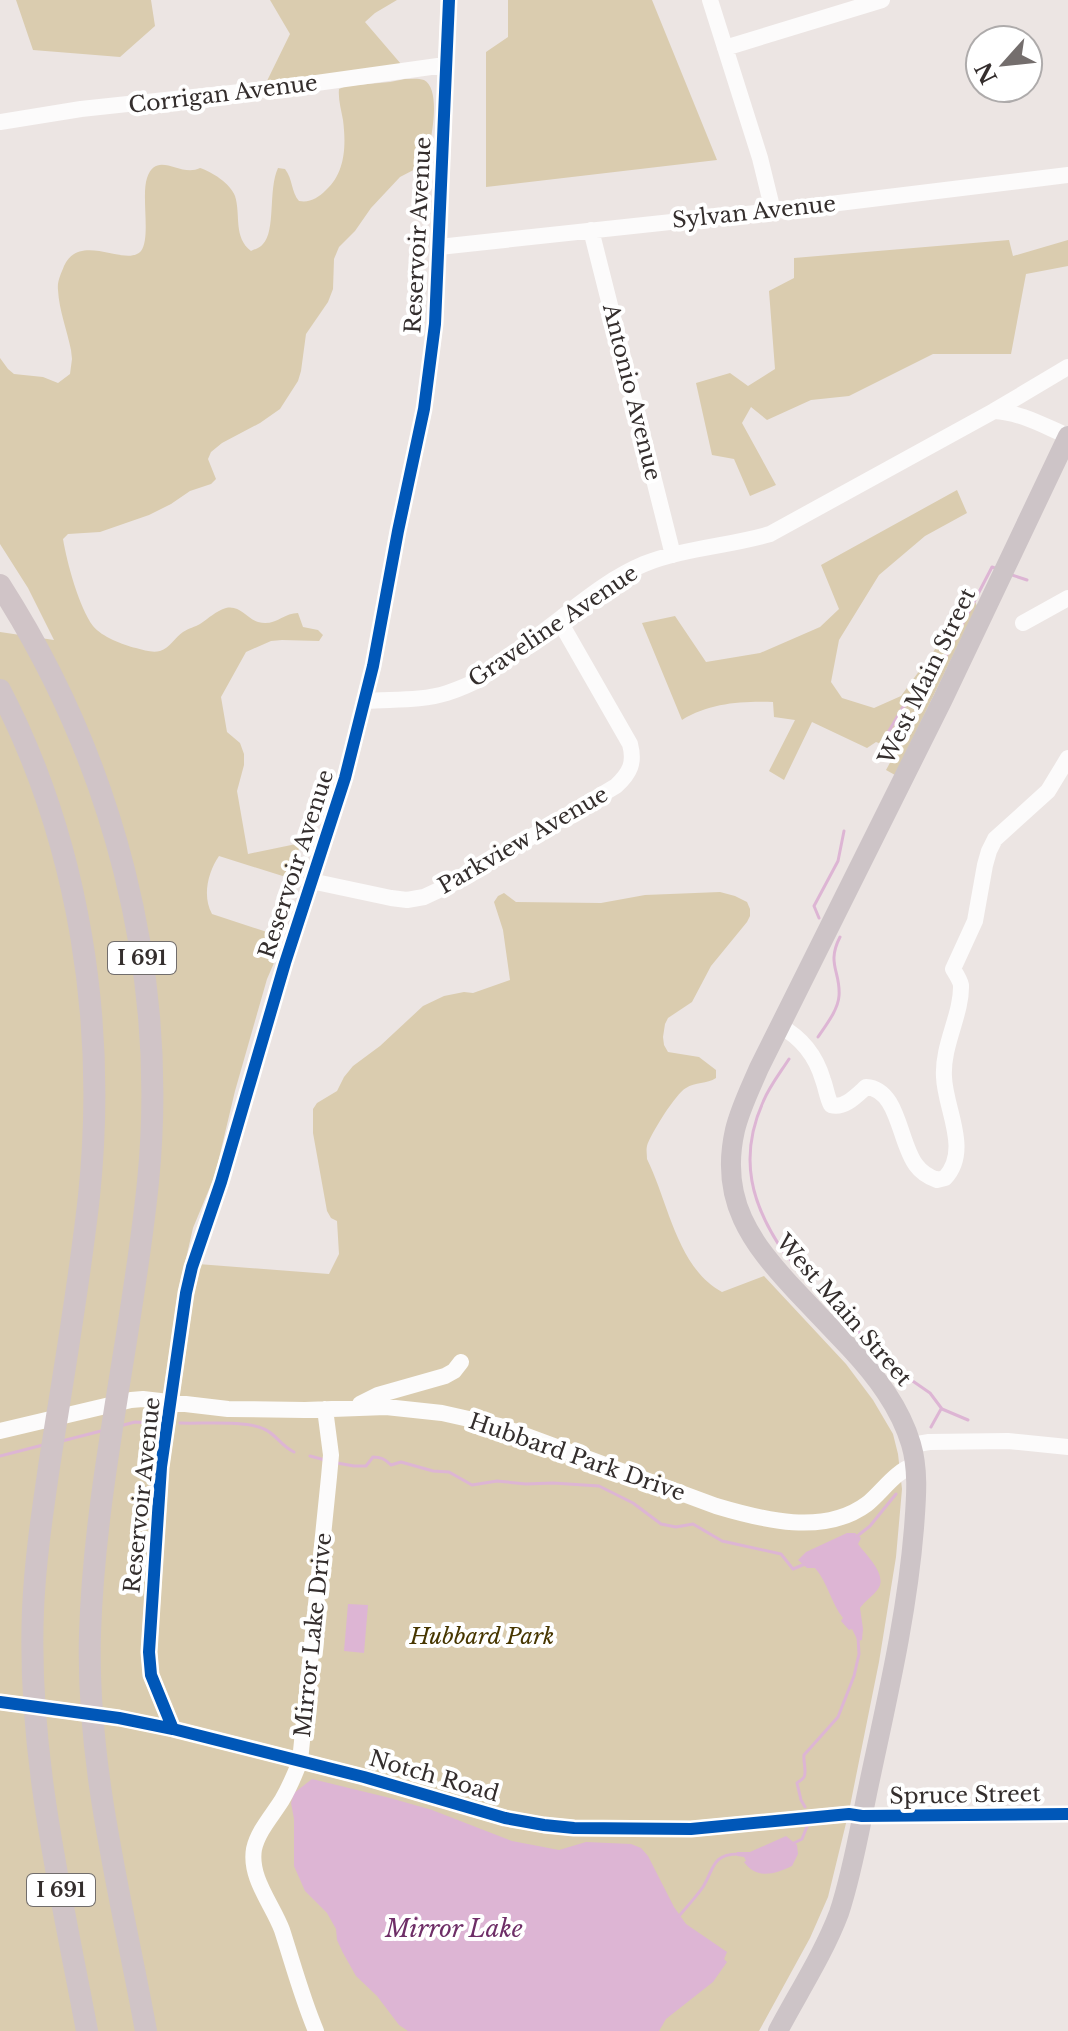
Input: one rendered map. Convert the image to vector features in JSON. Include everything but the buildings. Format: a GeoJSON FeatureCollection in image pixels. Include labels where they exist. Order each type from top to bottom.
{"type":"FeatureCollection","features":[{"type":"Feature","properties":{"kind":"highway","name":"I 691"},"geometry":{"type":"LineString","coordinates":[[0,585],[67,704],[117,842],[140,943],[150,1032],[152,1131],[146,1204],[93,1574],[90,1679],[95,1750],[146,2031]]}},
{"type":"Feature","properties":{"kind":"highway","name":"I 691"},"geometry":{"type":"LineString","coordinates":[[0,690],[35,768],[57,832],[78,922],[91,1010],[95,1082],[92,1169],[45,1497],[33,1598],[32,1665],[47,1816],[87,2031]]}},
{"type":"Feature","properties":{"kind":"main road","name":"West Main Street"},"geometry":{"type":"LineString","coordinates":[[778,2031],[838,1916],[845,1892],[904,1611],[916,1503],[913,1455],[905,1426],[880,1384],[863,1363],[749,1235],[740,1214],[731,1174],[731,1152],[749,1092],[780,1026],[943,699],[1068,436]]}},
{"type":"Feature","properties":{"kind":"street","name":"Reservoir Avenue"},"geometry":{"type":"LineString","coordinates":[[173,1729],[151,1675],[149,1652],[157,1510],[186,1293],[366,701],[424,409],[435,324],[449,0]]}},
{"type":"Feature","properties":{"kind":"street"},"geometry":{"type":"LineString","coordinates":[[710,0],[760,158],[773,211]]}},
{"type":"Feature","properties":{"kind":"street"},"geometry":{"type":"LineString","coordinates":[[725,48],[882,0]]}},
{"type":"Feature","properties":{"kind":"street","name":"Corrigan Avenue"},"geometry":{"type":"LineString","coordinates":[[0,122],[81,109],[295,86],[445,65]]}},
{"type":"Feature","properties":{"kind":"street","name":"Sylvan Avenue"},"geometry":{"type":"LineString","coordinates":[[439,247],[1068,175]]}},
{"type":"Feature","properties":{"kind":"street","name":"Antonio Avenue"},"geometry":{"type":"LineString","coordinates":[[591,230],[673,555]]}},
{"type":"Feature","properties":{"kind":"street","name":"Graveline Avenue"},"geometry":{"type":"LineString","coordinates":[[366,701],[428,697],[464,687],[482,678],[609,582],[627,572],[673,555],[753,539],[779,530],[1065,372]]}},
{"type":"Feature","properties":{"kind":"street"},"geometry":{"type":"LineString","coordinates":[[994,411],[1017,414],[1068,436]]}},
{"type":"Feature","properties":{"kind":"street"},"geometry":{"type":"LineString","coordinates":[[1023,623],[1068,598]]}},
{"type":"Feature","properties":{"kind":"street","name":"Parkview Avenue"},"geometry":{"type":"LineString","coordinates":[[311,881],[391,898],[407,900],[424,897],[456,882],[616,786],[626,777],[632,767],[630,744],[559,620]]}},
{"type":"Feature","properties":{"kind":"street"},"geometry":{"type":"LineString","coordinates":[[780,1026],[794,1034],[812,1054],[831,1105],[837,1107],[844,1104],[866,1087],[884,1094],[918,1168],[937,1180],[945,1178],[955,1163],[956,1145],[944,1078],[944,1061],[961,982],[953,969],[975,921],[985,865],[995,839],[1048,791],[1068,758]]}},
{"type":"Feature","properties":{"kind":"street"},"geometry":{"type":"LineString","coordinates":[[352,1407],[378,1395],[445,1376],[461,1362]]}},
{"type":"Feature","properties":{"kind":"street","name":"Reservoir Avenue"},"geometry":{"type":"LineString","coordinates":[[0,1431],[131,1400],[170,1401]]}},
{"type":"Feature","properties":{"kind":"street","name":"Hubbard Park Drive"},"geometry":{"type":"LineString","coordinates":[[170,1401],[188,1406],[228,1409],[386,1407],[470,1418],[536,1439],[716,1506],[790,1522],[828,1521],[845,1516],[865,1505],[901,1471],[913,1455]]}},
{"type":"Feature","properties":{"kind":"street","name":"Mirror Lake Drive"},"geometry":{"type":"LineString","coordinates":[[316,2031],[253,1859],[255,1845],[283,1798],[300,1761],[331,1455],[325,1409]]}},
{"type":"Feature","properties":{"kind":"street"},"geometry":{"type":"LineString","coordinates":[[913,1455],[929,1442],[1008,1441],[1068,1447]]}},
{"type":"Feature","properties":{"kind":"street","name":"Notch Road"},"geometry":{"type":"LineString","coordinates":[[0,1702],[119,1718],[173,1729],[376,1780],[505,1818],[574,1828],[691,1829],[837,1815],[862,1816]]}},
{"type":"Feature","properties":{"kind":"street","name":"Spruce Street"},"geometry":{"type":"LineString","coordinates":[[862,1816],[1068,1814]]}},
{"type":"Feature","properties":{"kind":"green space"},"geometry":{"type":"Polygon","coordinates":[[[16,0],[151,0],[155,26],[120,57],[33,50],[16,0]]]}},
{"type":"Feature","properties":{"kind":"green space"},"geometry":{"type":"Polygon","coordinates":[[[270,0],[397,0],[365,22],[401,64],[265,85],[290,34],[270,0]]]}},
{"type":"Feature","properties":{"kind":"green space"},"geometry":{"type":"Polygon","coordinates":[[[508,0],[652,0],[717,160],[486,187],[486,52],[508,37],[508,0]]]}},
{"type":"Feature","properties":{"kind":"green space","name":"Hubbard Park"},"geometry":{"type":"Polygon","coordinates":[[[405,79],[424,80],[433,95],[434,119],[425,164],[400,177],[339,247],[334,259],[333,289],[328,302],[306,334],[298,381],[280,409],[211,452],[208,459],[216,479],[211,484],[190,491],[149,515],[100,532],[68,534],[63,539],[74,584],[88,618],[102,634],[125,645],[160,651],[183,632],[226,608],[239,610],[264,623],[298,613],[303,627],[318,630],[323,635],[319,641],[271,641],[246,652],[221,697],[227,732],[240,743],[244,754],[237,791],[248,854],[301,843],[289,878],[219,856],[209,877],[207,900],[212,914],[270,933],[268,939],[281,947],[267,979],[215,1175],[193,1228],[185,1263],[329,1274],[339,1254],[337,1221],[327,1211],[313,1133],[313,1109],[337,1091],[353,1066],[423,1006],[444,996],[473,993],[510,980],[503,930],[494,902],[498,896],[504,893],[516,902],[601,903],[645,895],[720,892],[747,902],[750,916],[747,922],[711,966],[692,1002],[668,1018],[665,1024],[663,1037],[668,1052],[699,1057],[716,1070],[716,1078],[690,1086],[676,1098],[649,1141],[647,1159],[676,1232],[694,1267],[722,1292],[764,1276],[846,1364],[893,1434],[902,1489],[896,1557],[849,1811],[828,1897],[810,1938],[759,2031],[0,2031],[0,632],[54,640],[28,588],[0,544],[0,358],[14,374],[43,377],[58,383],[70,374],[71,350],[58,290],[64,266],[71,256],[81,251],[125,256],[141,251],[145,237],[145,186],[151,170],[163,165],[185,170],[200,168],[225,182],[235,196],[242,239],[251,251],[267,238],[278,168],[288,173],[299,201],[317,198],[338,175],[344,139],[339,89],[405,79]]]}},
{"type":"Feature","properties":{"kind":"green space"},"geometry":{"type":"Polygon","coordinates":[[[1009,240],[1013,256],[1068,240],[1068,266],[1026,274],[1011,354],[933,354],[849,396],[811,400],[767,420],[751,407],[742,423],[776,485],[750,496],[734,459],[712,455],[696,383],[730,373],[748,386],[775,369],[769,291],[794,278],[794,258],[1009,240]]]}},
{"type":"Feature","properties":{"kind":"green space"},"geometry":{"type":"Polygon","coordinates":[[[957,490],[967,513],[925,536],[879,575],[839,640],[831,682],[842,698],[874,708],[901,696],[973,597],[977,606],[895,775],[886,770],[897,750],[876,742],[867,748],[812,722],[784,780],[769,771],[795,720],[774,717],[773,702],[726,704],[682,720],[642,623],[675,616],[706,662],[760,653],[820,627],[839,609],[821,565],[957,490]]]}},
{"type":"Feature","properties":{"kind":"water"},"geometry":{"type":"Polygon","coordinates":[[[847,1533],[855,1533],[861,1538],[858,1544],[875,1565],[880,1578],[878,1589],[860,1608],[863,1629],[862,1640],[858,1641],[852,1629],[849,1630],[841,1621],[843,1618],[815,1568],[807,1568],[798,1560],[806,1552],[847,1533]]]}},
{"type":"Feature","properties":{"kind":"water"},"geometry":{"type":"Polygon","coordinates":[[[348,1604],[368,1605],[364,1653],[344,1651],[348,1604]]]}},
{"type":"Feature","properties":{"kind":"water","name":"Mirror Lake"},"geometry":{"type":"Polygon","coordinates":[[[312,1779],[432,1810],[512,1841],[559,1850],[586,1842],[631,1844],[641,1848],[686,1924],[727,1952],[724,1959],[727,1962],[713,1982],[666,2019],[659,2031],[408,2031],[399,2025],[377,1996],[356,1976],[327,1913],[305,1891],[294,1866],[291,1803],[294,1793],[312,1779]]]}},
{"type":"Feature","properties":{"kind":"water"},"geometry":{"type":"Polygon","coordinates":[[[786,1836],[797,1845],[798,1854],[792,1866],[786,1869],[760,1873],[749,1868],[744,1857],[737,1856],[737,1852],[750,1852],[786,1836]]]}},
{"type":"Feature","properties":{"kind":"waterway"},"geometry":{"type":"LineString","coordinates":[[886,736],[903,707],[935,677],[992,567],[995,568]]}},
{"type":"Feature","properties":{"kind":"waterway"},"geometry":{"type":"LineString","coordinates":[[1009,574],[1027,580]]}},
{"type":"Feature","properties":{"kind":"waterway"},"geometry":{"type":"LineString","coordinates":[[819,918],[814,906],[838,861],[844,831]]}},
{"type":"Feature","properties":{"kind":"waterway"},"geometry":{"type":"LineString","coordinates":[[818,1037],[838,1001],[834,954],[840,937]]}},
{"type":"Feature","properties":{"kind":"waterway"},"geometry":{"type":"LineString","coordinates":[[789,1059],[765,1096],[751,1142],[752,1181],[773,1236],[785,1254],[891,1366],[930,1393],[942,1409],[968,1420]]}},
{"type":"Feature","properties":{"kind":"waterway"},"geometry":{"type":"LineString","coordinates":[[931,1427],[941,1409]]}},
{"type":"Feature","properties":{"kind":"waterway"},"geometry":{"type":"LineString","coordinates":[[120,1426],[135,1422],[151,1423]]}},
{"type":"Feature","properties":{"kind":"waterway"},"geometry":{"type":"LineString","coordinates":[[180,1423],[256,1426],[268,1431],[294,1452]]}},
{"type":"Feature","properties":{"kind":"waterway"},"geometry":{"type":"LineString","coordinates":[[62,1441],[101,1431]]}},
{"type":"Feature","properties":{"kind":"waterway"},"geometry":{"type":"LineString","coordinates":[[0,1456],[43,1445]]}},
{"type":"Feature","properties":{"kind":"waterway"},"geometry":{"type":"LineString","coordinates":[[310,1456],[325,1460]]}},
{"type":"Feature","properties":{"kind":"waterway"},"geometry":{"type":"LineString","coordinates":[[337,1463],[366,1466],[373,1457],[378,1457],[391,1465],[401,1462],[449,1472],[472,1485],[497,1481],[599,1486],[633,1503],[661,1524],[676,1527],[693,1524],[722,1541],[781,1554],[793,1569],[805,1564]]}},
{"type":"Feature","properties":{"kind":"waterway"},"geometry":{"type":"LineString","coordinates":[[856,1537],[870,1526],[896,1494]]}},
{"type":"Feature","properties":{"kind":"waterway"},"geometry":{"type":"LineString","coordinates":[[805,1807],[797,1783],[805,1775],[804,1755],[838,1717],[854,1676],[859,1654],[858,1637]]}},
{"type":"Feature","properties":{"kind":"waterway"},"geometry":{"type":"LineString","coordinates":[[792,1844],[802,1839],[808,1824]]}},
{"type":"Feature","properties":{"kind":"waterway"},"geometry":{"type":"LineString","coordinates":[[678,1917],[703,1887],[718,1860],[738,1854]]}},
{"type":"Feature","properties":{"kind":"cycle path"},"geometry":{"type":"LineString","coordinates":[[173,1729],[151,1675],[149,1652],[161,1467],[186,1293],[285,963],[345,778],[373,666],[424,409],[435,324],[449,0]]}},
{"type":"Feature","properties":{"kind":"cycle path"},"geometry":{"type":"LineString","coordinates":[[0,1702],[119,1718],[173,1729],[364,1777],[505,1818],[544,1825],[691,1829],[849,1814],[1068,1814]]}}]}
